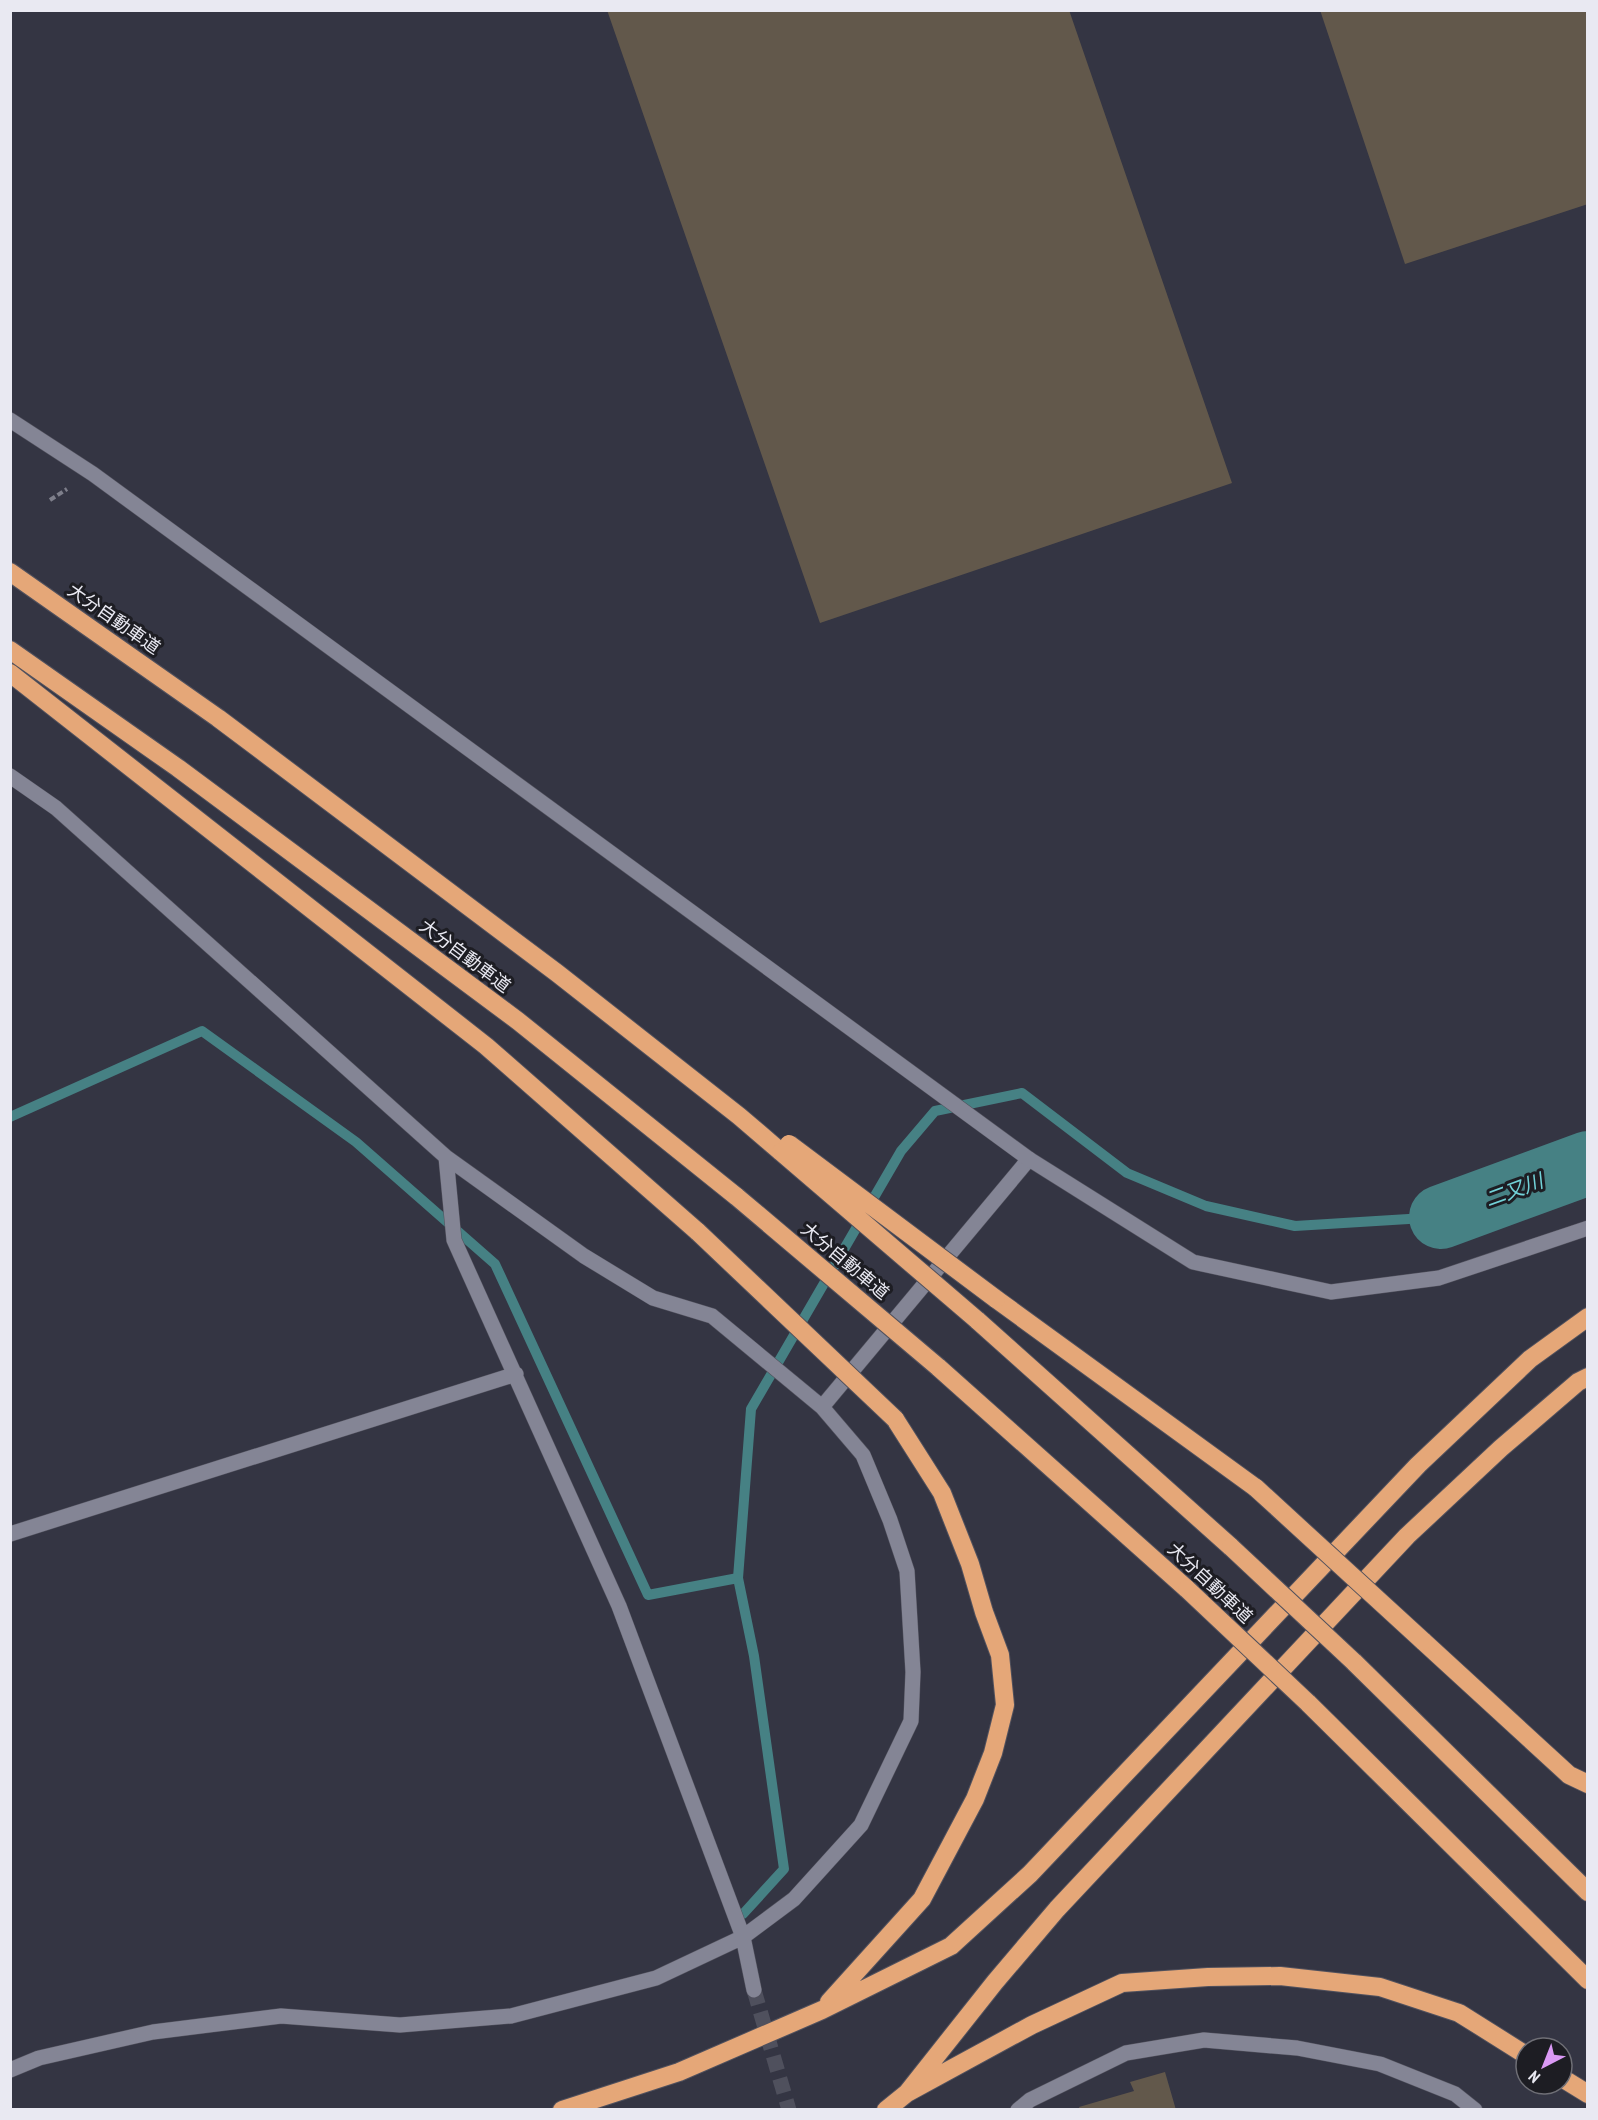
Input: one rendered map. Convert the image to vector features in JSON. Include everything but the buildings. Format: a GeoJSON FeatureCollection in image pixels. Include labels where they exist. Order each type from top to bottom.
{"type":"FeatureCollection","features":[{"type":"Feature","properties":{"kind":"highway","name":"大分自動車道"},"geometry":{"type":"LineString","coordinates":[[10,572],[218,718],[557,973],[739,1116],[785,1148],[1231,1547],[1354,1662],[1587,1892]]}},
{"type":"Feature","properties":{"kind":"highway","name":"大分自動車道"},"geometry":{"type":"LineString","coordinates":[[10,650],[178,768],[518,1021],[736,1197],[938,1367],[1187,1589],[1308,1703],[1587,1980]]}},
{"type":"Feature","properties":{"kind":"highway"},"geometry":{"type":"LineString","coordinates":[[10,673],[486,1046],[698,1232],[895,1419],[942,1493],[970,1564],[1000,1655],[1005,1705],[993,1753],[975,1799],[922,1899],[822,2010]]}},
{"type":"Feature","properties":{"kind":"highway"},"geometry":{"type":"LineString","coordinates":[[785,1148],[1256,1488],[1569,1775],[1587,1784]]}},
{"type":"Feature","properties":{"kind":"highway"},"geometry":{"type":"LineString","coordinates":[[562,2109],[679,2072],[822,2010],[951,1946],[1030,1874],[1418,1465],[1530,1359],[1587,1317]]}},
{"type":"Feature","properties":{"kind":"highway"},"geometry":{"type":"LineString","coordinates":[[907,2093],[995,1982],[1057,1909],[1407,1536],[1501,1448],[1578,1382],[1587,1377]]}},
{"type":"Feature","properties":{"kind":"highway"},"geometry":{"type":"LineString","coordinates":[[886,2109],[907,2093],[1032,2025],[1122,1983],[1208,1977],[1280,1976],[1380,1987],[1460,2013],[1514,2047]]}},
{"type":"Feature","properties":{"kind":"highway"},"geometry":{"type":"LineString","coordinates":[[1574,2086],[1587,2094]]}},
{"type":"Feature","properties":{"kind":"street"},"geometry":{"type":"LineString","coordinates":[[10,420],[93,474],[1029,1159],[1192,1262],[1331,1292],[1439,1278],[1587,1228]]}},
{"type":"Feature","properties":{"kind":"street"},"geometry":{"type":"LineString","coordinates":[[10,776],[56,808],[446,1157],[584,1256],[653,1298],[712,1316],[822,1407],[864,1455],[890,1520],[907,1571],[913,1672],[911,1721],[861,1825],[794,1899],[743,1937],[656,1978],[511,2016],[400,2025],[281,2016],[153,2032],[39,2058],[10,2070]]}},
{"type":"Feature","properties":{"kind":"street"},"geometry":{"type":"LineString","coordinates":[[446,1157],[454,1240],[619,1606],[743,1937],[754,1989]]}},
{"type":"Feature","properties":{"kind":"street"},"geometry":{"type":"LineString","coordinates":[[822,1407],[1029,1159]]}},
{"type":"Feature","properties":{"kind":"street"},"geometry":{"type":"LineString","coordinates":[[10,1534],[516,1374]]}},
{"type":"Feature","properties":{"kind":"street"},"geometry":{"type":"LineString","coordinates":[[1018,2109],[1030,2100],[1126,2053],[1204,2040],[1297,2048],[1380,2064],[1455,2094],[1474,2109]]}},
{"type":"Feature","properties":{"kind":"waterway"},"geometry":{"type":"LineString","coordinates":[[10,1117],[202,1031],[356,1142],[495,1264],[648,1595],[738,1578]]}},
{"type":"Feature","properties":{"kind":"waterway"},"geometry":{"type":"LineString","coordinates":[[743,1914],[784,1869],[754,1656],[738,1578],[751,1409],[901,1151],[935,1111],[1022,1093],[1127,1173],[1206,1206],[1295,1226],[1441,1217]]}},
{"type":"Feature","properties":{"kind":"waterway","name":"二又川"},"geometry":{"type":"LineString","coordinates":[[1441,1217],[1588,1163]]}},
{"type":"Feature","properties":{"kind":"tunnel"},"geometry":{"type":"LineString","coordinates":[[754,1990],[789,2110]]}}]}
